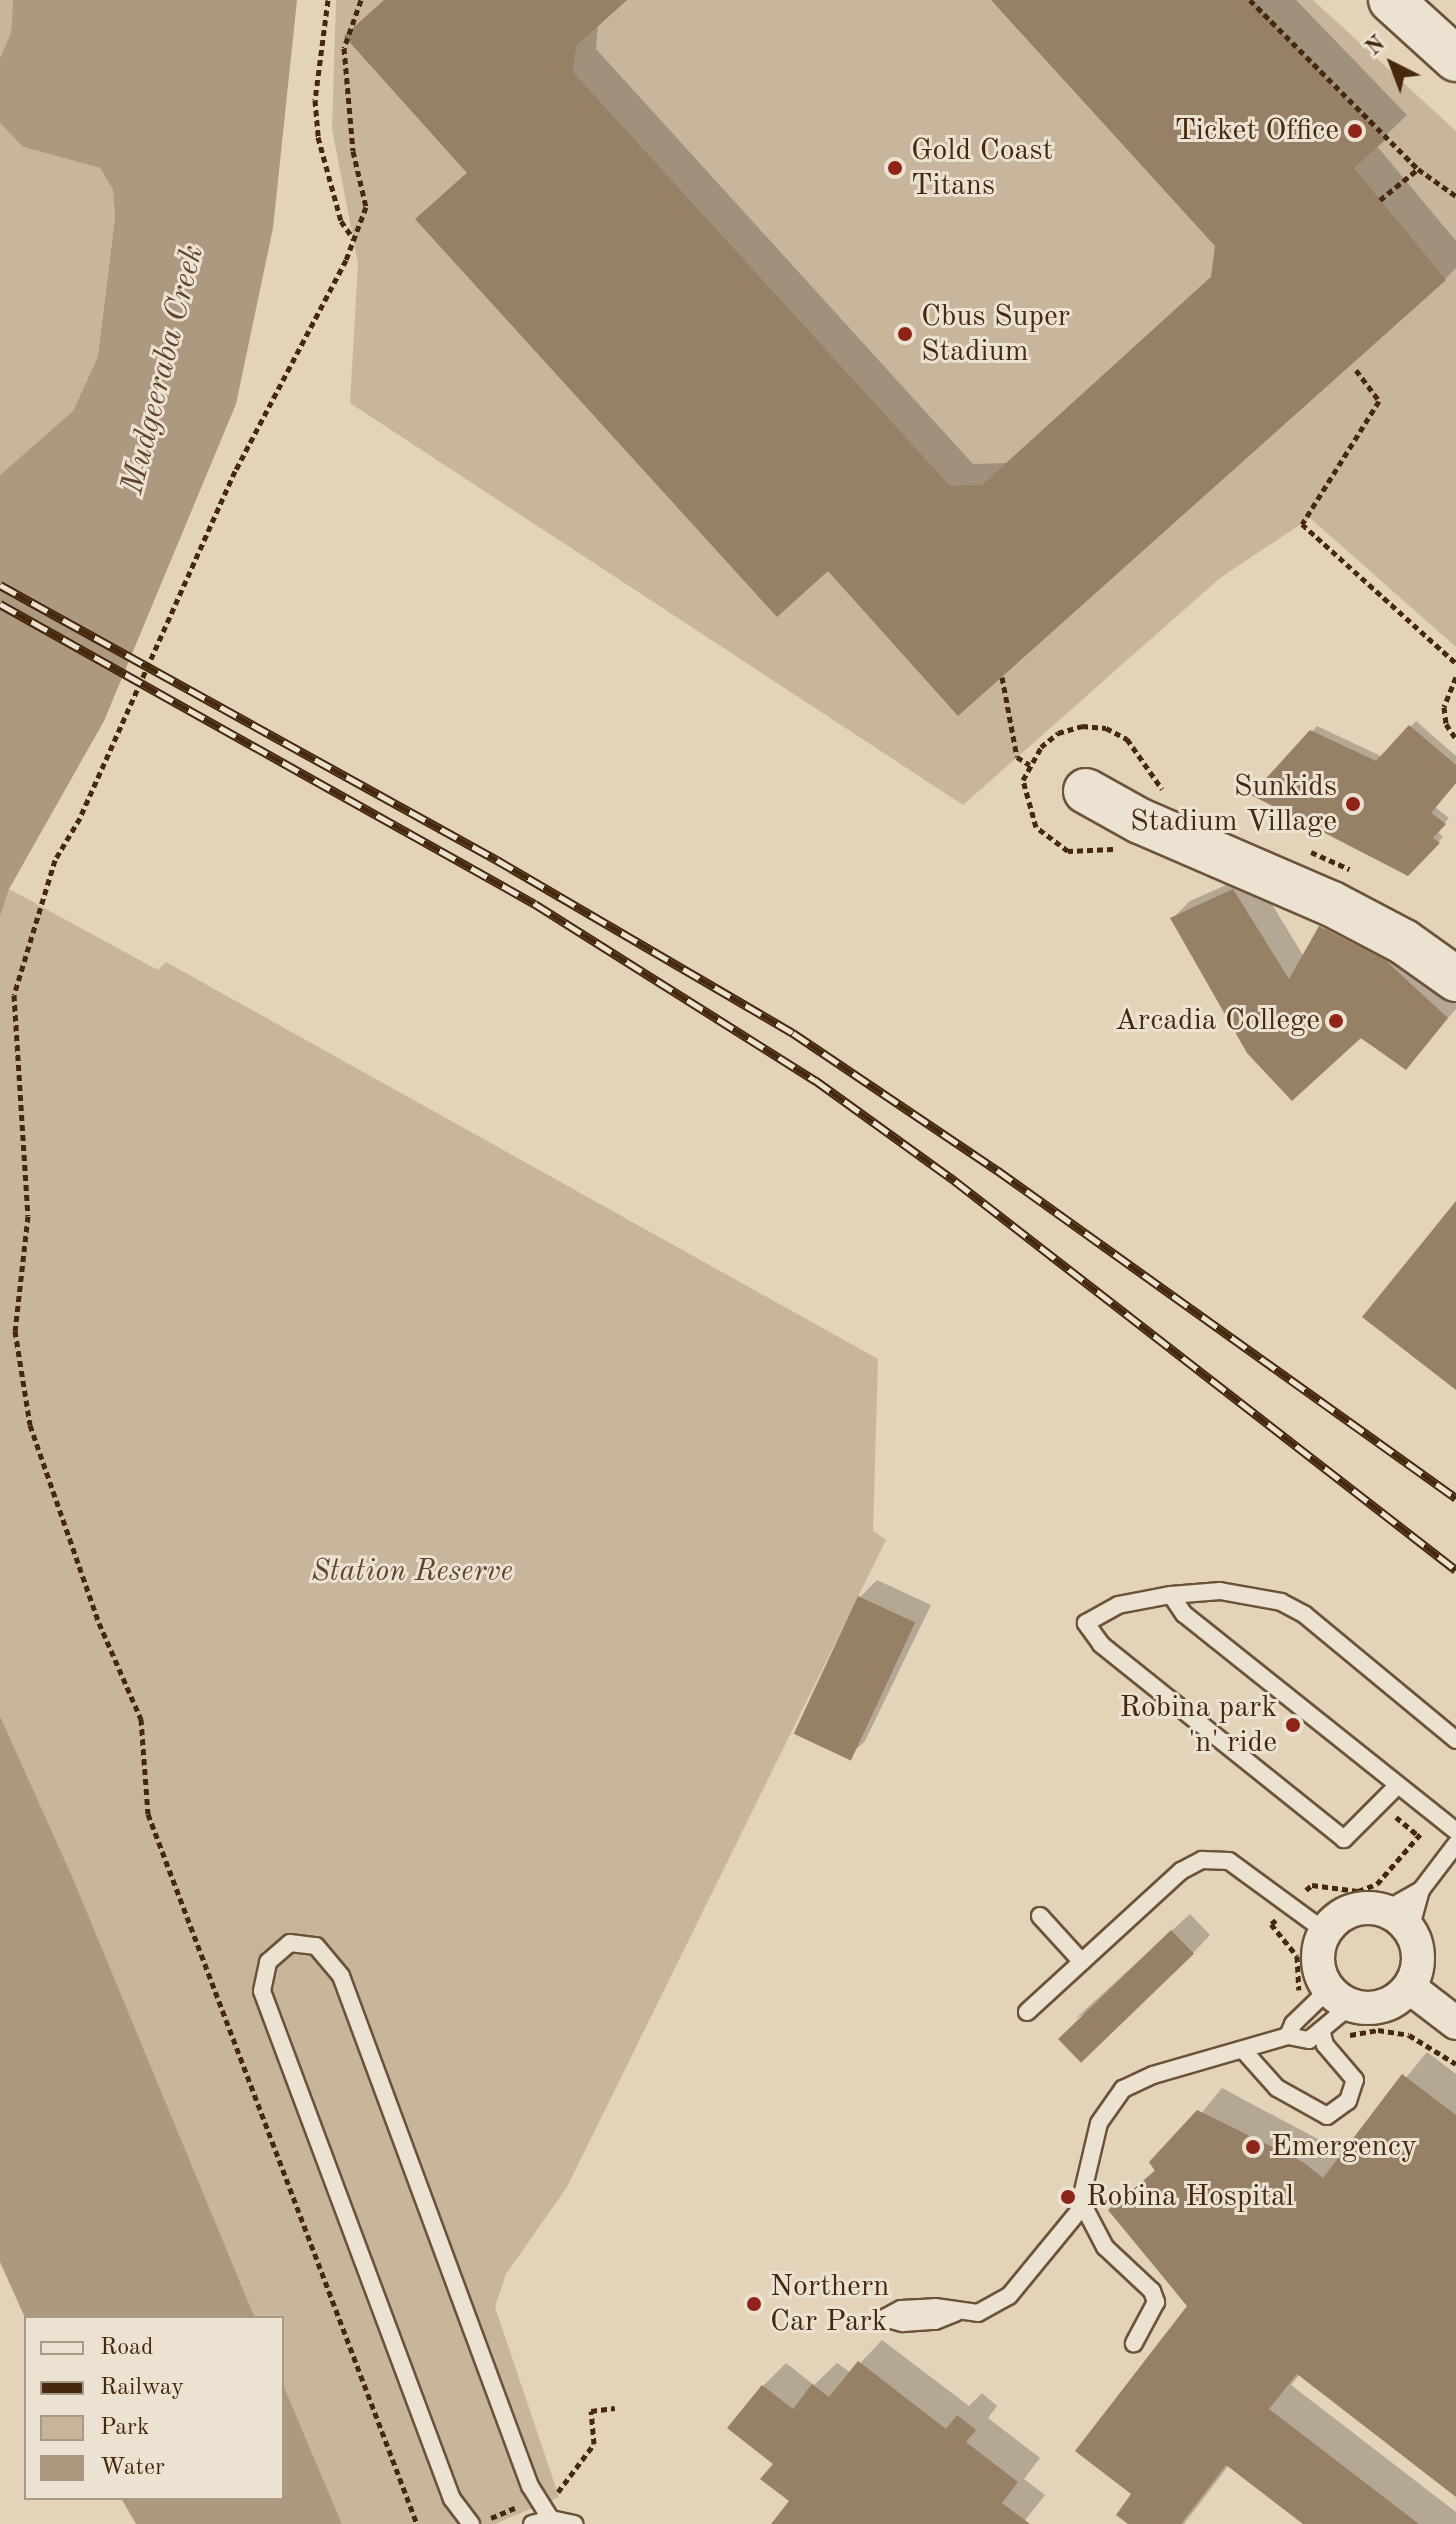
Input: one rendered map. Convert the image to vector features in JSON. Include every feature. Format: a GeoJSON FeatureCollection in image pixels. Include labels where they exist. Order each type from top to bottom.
{"type":"FeatureCollection","features":[{"type":"Feature","properties":{"kind":"street"},"geometry":{"type":"LineString","coordinates":[[1391,0],[1456,59]]}},
{"type":"Feature","properties":{"kind":"street"},"geometry":{"type":"LineString","coordinates":[[1429,0],[1456,24]]}},
{"type":"Feature","properties":{"kind":"street"},"geometry":{"type":"LineString","coordinates":[[1086,791],[1140,821],[1332,904],[1404,942],[1456,979]]}},
{"type":"Feature","properties":{"kind":"street"},"geometry":{"type":"LineString","coordinates":[[1358,1909],[1384,1911],[1410,1930],[1419,1959],[1409,1987],[1383,2006],[1340,1997],[1318,1961],[1326,1932],[1358,1909]]}},
{"type":"Feature","properties":{"kind":"street"},"geometry":{"type":"LineString","coordinates":[[1409,1987],[1456,2023]]}},
{"type":"Feature","properties":{"kind":"lane"},"geometry":{"type":"LineString","coordinates":[[1396,1787],[1344,1839],[1088,1629],[1086,1623],[1099,1612],[1171,1595],[1230,1591],[1281,1602],[1305,1615],[1456,1740]]}},
{"type":"Feature","properties":{"kind":"lane"},"geometry":{"type":"LineString","coordinates":[[1171,1595],[1184,1614],[1396,1787],[1456,1831]]}},
{"type":"Feature","properties":{"kind":"lane"},"geometry":{"type":"LineString","coordinates":[[1410,1930],[1421,1890],[1456,1844]]}},
{"type":"Feature","properties":{"kind":"lane"},"geometry":{"type":"LineString","coordinates":[[1027,2012],[1181,1871],[1215,1858],[1264,1882],[1326,1932]]}},
{"type":"Feature","properties":{"kind":"lane"},"geometry":{"type":"LineString","coordinates":[[1384,1911],[1421,1890]]}},
{"type":"Feature","properties":{"kind":"lane"},"geometry":{"type":"LineString","coordinates":[[1040,1916],[1082,1962]]}},
{"type":"Feature","properties":{"kind":"lane"},"geometry":{"type":"LineString","coordinates":[[471,2524],[452,2499],[262,1991],[268,1962],[290,1943],[316,1946],[341,1976],[530,2486],[551,2519]]}},
{"type":"Feature","properties":{"kind":"lane"},"geometry":{"type":"LineString","coordinates":[[955,2313],[978,2313],[1000,2304],[1063,2235],[1082,2203],[1095,2133],[1117,2094],[1153,2075],[1288,2036],[1302,2042],[1322,2033],[1340,1997]]}},
{"type":"Feature","properties":{"kind":"lane"},"geometry":{"type":"LineString","coordinates":[[1288,2036],[1293,2024],[1340,1997]]}},
{"type":"Feature","properties":{"kind":"lane"},"geometry":{"type":"LineString","coordinates":[[1243,2050],[1277,2088],[1321,2116],[1334,2114],[1353,2093],[1355,2080],[1325,2045],[1322,2033]]}},
{"type":"Feature","properties":{"kind":"lane"},"geometry":{"type":"LineString","coordinates":[[1082,2203],[1105,2247],[1152,2291],[1156,2302],[1134,2343]]}},
{"type":"Feature","properties":{"kind":"lane"},"geometry":{"type":"LineString","coordinates":[[532,2524],[551,2519],[574,2524]]}},
{"type":"Feature","properties":{"kind":"path"},"geometry":{"type":"LineString","coordinates":[[328,0],[315,100],[318,137],[341,221],[353,239]]}},
{"type":"Feature","properties":{"kind":"path"},"geometry":{"type":"LineString","coordinates":[[361,0],[344,48],[353,151],[366,207],[353,239],[235,471],[113,743],[55,860],[14,995],[28,1216],[15,1331],[30,1425],[99,1623],[141,1719],[148,1814],[417,2524]]}},
{"type":"Feature","properties":{"kind":"path"},"geometry":{"type":"LineString","coordinates":[[1250,0],[1418,169],[1456,196]]}},
{"type":"Feature","properties":{"kind":"path"},"geometry":{"type":"LineString","coordinates":[[1380,200],[1418,169]]}},
{"type":"Feature","properties":{"kind":"path"},"geometry":{"type":"LineString","coordinates":[[1356,370],[1379,401],[1302,524],[1456,663]]}},
{"type":"Feature","properties":{"kind":"path"},"geometry":{"type":"LineString","coordinates":[[1002,677],[1017,757],[1030,765]]}},
{"type":"Feature","properties":{"kind":"path"},"geometry":{"type":"LineString","coordinates":[[1456,677],[1444,707],[1446,724],[1456,739]]}},
{"type":"Feature","properties":{"kind":"path"},"geometry":{"type":"LineString","coordinates":[[1312,1885],[1358,1891],[1377,1884],[1421,1834],[1396,1817]]}},
{"type":"Feature","properties":{"kind":"path"},"geometry":{"type":"LineString","coordinates":[[574,2472],[594,2444],[591,2411],[615,2408]]}},
{"type":"Feature","properties":{"kind":"green space"},"geometry":{"type":"Polygon","coordinates":[[[0,0],[13,0],[11,33],[0,58],[0,0]]]}},
{"type":"Feature","properties":{"kind":"green space","name":"Cbus Super Stadium"},"geometry":{"type":"Polygon","coordinates":[[[336,0],[1313,0],[1456,131],[1456,647],[1310,518],[1220,578],[963,805],[350,403],[358,264],[332,129],[336,0]]]}},
{"type":"Feature","properties":{"kind":"green space"},"geometry":{"type":"Polygon","coordinates":[[[0,123],[23,147],[100,168],[113,190],[115,217],[98,356],[73,411],[0,475],[0,123]]]}},
{"type":"Feature","properties":{"kind":"green space","name":"Station Reserve"},"geometry":{"type":"Polygon","coordinates":[[[9,889],[158,970],[166,962],[878,1359],[873,1531],[886,1540],[567,2187],[506,2274],[495,2307],[559,2497],[495,2524],[342,2524],[284,2387],[284,2316],[254,2316],[72,1876],[0,1716],[0,917],[9,889]]]}},
{"type":"Feature","properties":{"kind":"water","name":"Mudgeeraba Creek"},"geometry":{"type":"Polygon","coordinates":[[[13,0],[297,0],[273,228],[236,404],[104,721],[9,889],[0,917],[0,475],[73,411],[98,356],[115,217],[113,190],[100,168],[23,147],[0,123],[0,58],[11,33],[13,0]]]}},
{"type":"Feature","properties":{"kind":"water"},"geometry":{"type":"Polygon","coordinates":[[[0,1716],[72,1876],[254,2316],[24,2316],[0,2262],[0,1716]]]}},
{"type":"Feature","properties":{"kind":"water"},"geometry":{"type":"Polygon","coordinates":[[[284,2387],[342,2524],[136,2524],[122,2500],[284,2500],[284,2387]]]}},
{"type":"Feature","properties":{"kind":"building"},"geometry":{"type":"Polygon","coordinates":[[[384,0],[627,0],[576,46],[573,72],[950,486],[982,485],[1211,277],[1215,246],[991,0],[1251,0],[1385,140],[1354,168],[1446,280],[958,716],[828,571],[777,617],[415,219],[467,173],[344,36],[384,0]]]}},
{"type":"Feature","properties":{"kind":"building","name":"Sunkids Stadium Village"},"geometry":{"type":"Polygon","coordinates":[[[1409,725],[1456,765],[1456,783],[1431,813],[1446,824],[1433,838],[1440,843],[1408,876],[1251,795],[1310,730],[1376,761],[1409,725]]]}},
{"type":"Feature","properties":{"kind":"building"},"geometry":{"type":"Polygon","coordinates":[[[1233,889],[1289,979],[1319,926],[1385,960],[1448,1018],[1406,1070],[1361,1038],[1292,1101],[1247,1053],[1170,918],[1233,889]]]}},
{"type":"Feature","properties":{"kind":"building"},"geometry":{"type":"Polygon","coordinates":[[[1456,1201],[1456,1390],[1362,1317],[1456,1201]]]}},
{"type":"Feature","properties":{"kind":"building"},"geometry":{"type":"Polygon","coordinates":[[[858,1596],[915,1623],[851,1760],[794,1734],[858,1596]]]}},
{"type":"Feature","properties":{"kind":"building"},"geometry":{"type":"Polygon","coordinates":[[[1171,1930],[1194,1954],[1081,2063],[1058,2039],[1171,1930]]]}},
{"type":"Feature","properties":{"kind":"building"},"geometry":{"type":"Polygon","coordinates":[[[1402,2074],[1456,2115],[1456,2497],[1297,2374],[1269,2409],[1419,2524],[1303,2524],[1226,2465],[1181,2524],[1128,2524],[1116,2515],[1131,2494],[1075,2451],[1187,2306],[1108,2210],[1155,2171],[1149,2162],[1197,2110],[1303,2162],[1323,2178],[1402,2074]]]}},
{"type":"Feature","properties":{"kind":"building"},"geometry":{"type":"Polygon","coordinates":[[[858,2361],[946,2429],[957,2415],[976,2430],[966,2442],[1018,2482],[1002,2503],[1030,2524],[771,2524],[789,2501],[760,2479],[773,2464],[727,2428],[762,2385],[793,2409],[812,2384],[829,2397],[858,2361]]]}},
{"type":"Feature","properties":{"kind":"railway"},"geometry":{"type":"LineString","coordinates":[[0,585],[497,860],[793,1033],[997,1170],[1456,1498]]}},
{"type":"Feature","properties":{"kind":"railway"},"geometry":{"type":"LineString","coordinates":[[0,604],[535,904],[815,1080],[955,1181],[1456,1570]]}},
{"type":"Feature","properties":{"kind":"place","name":"Ticket Office"},"geometry":{"type":"Point","coordinates":[1355,131]}},
{"type":"Feature","properties":{"kind":"place","name":"Gold Coast Titans"},"geometry":{"type":"Point","coordinates":[895,168]}},
{"type":"Feature","properties":{"kind":"place","name":"Cbus Super Stadium"},"geometry":{"type":"Point","coordinates":[905,334]}},
{"type":"Feature","properties":{"kind":"place","name":"Sunkids Stadium Village"},"geometry":{"type":"Point","coordinates":[1353,804]}},
{"type":"Feature","properties":{"kind":"place","name":"Arcadia College"},"geometry":{"type":"Point","coordinates":[1336,1021]}},
{"type":"Feature","properties":{"kind":"place","name":"Robina park 'n' ride"},"geometry":{"type":"Point","coordinates":[1293,1725]}},
{"type":"Feature","properties":{"kind":"place","name":"Emergency"},"geometry":{"type":"Point","coordinates":[1253,2147]}},
{"type":"Feature","properties":{"kind":"place","name":"Robina Hospital"},"geometry":{"type":"Point","coordinates":[1068,2197]}},
{"type":"Feature","properties":{"kind":"place","name":"Northern Car Park"},"geometry":{"type":"Point","coordinates":[754,2304]}}]}
